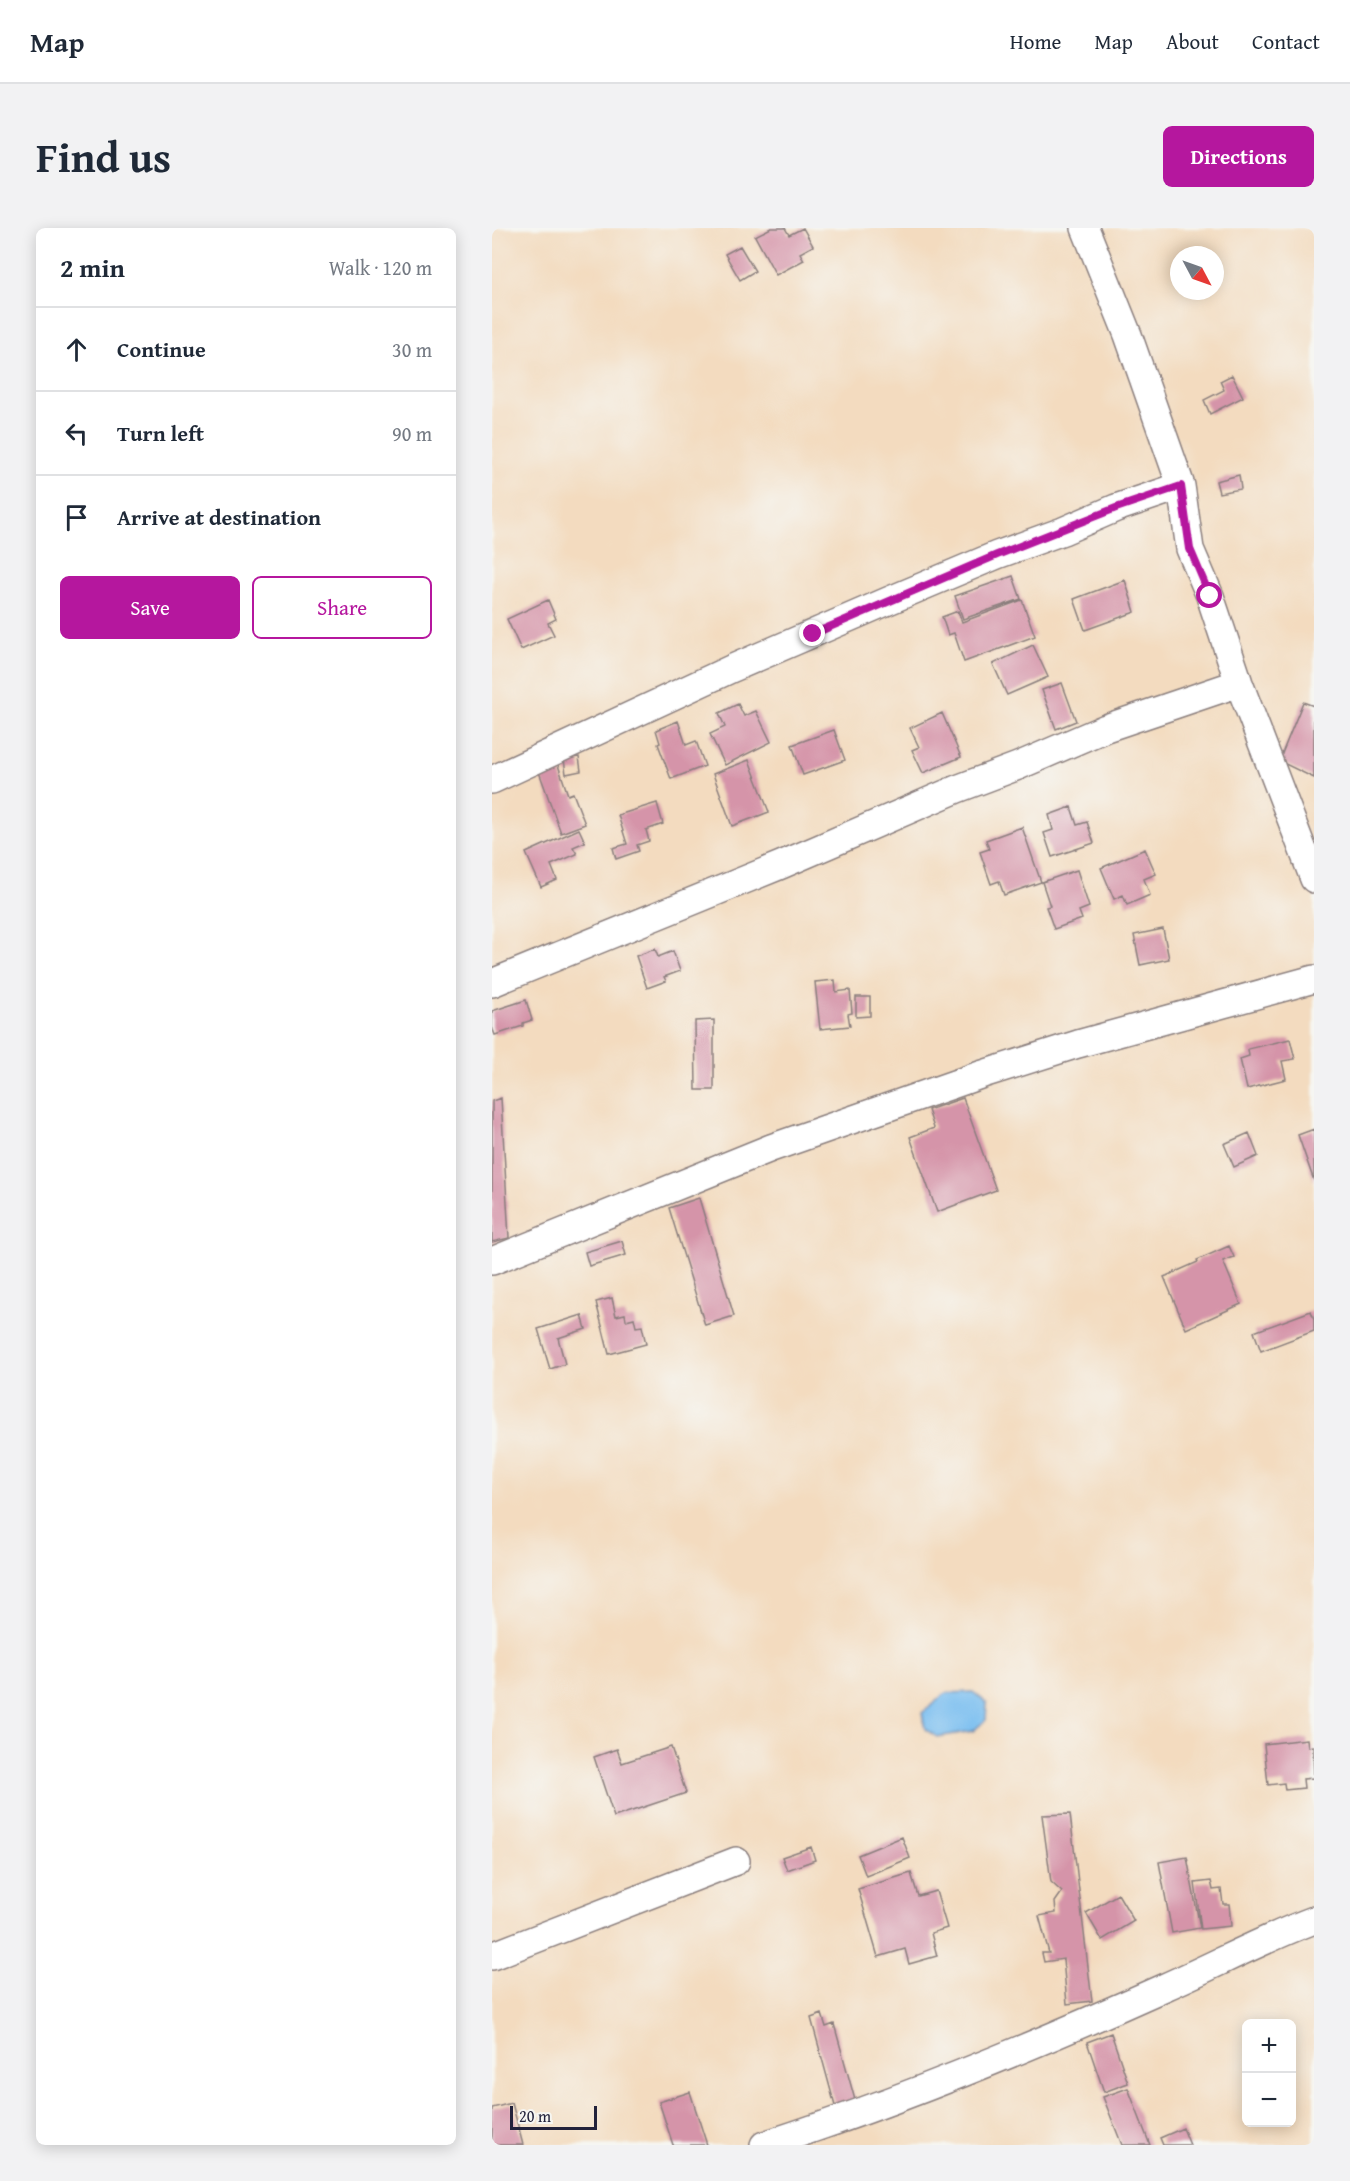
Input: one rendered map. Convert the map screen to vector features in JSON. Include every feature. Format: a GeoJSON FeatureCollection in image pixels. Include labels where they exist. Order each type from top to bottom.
{"type":"FeatureCollection","features":[{"type":"Feature","properties":{"kind":"street"},"geometry":{"type":"LineString","coordinates":[[1085,228],[1128,335],[1181,486],[1190,549],[1214,607],[1239,683],[1314,879]]}},
{"type":"Feature","properties":{"kind":"street"},"geometry":{"type":"LineString","coordinates":[[492,780],[733,668],[910,592],[1116,508],[1181,486]]}},
{"type":"Feature","properties":{"kind":"street"},"geometry":{"type":"LineString","coordinates":[[492,983],[748,879],[1106,728],[1239,683]]}},
{"type":"Feature","properties":{"kind":"street"},"geometry":{"type":"LineString","coordinates":[[492,1261],[771,1148],[983,1074],[1078,1044],[1314,979]]}},
{"type":"Feature","properties":{"kind":"street"},"geometry":{"type":"LineString","coordinates":[[492,1956],[736,1861]]}},
{"type":"Feature","properties":{"kind":"street"},"geometry":{"type":"LineString","coordinates":[[764,2145],[841,2120],[933,2085],[1166,1987],[1314,1920]]}},
{"type":"Feature","properties":{"kind":"water"},"geometry":{"type":"Polygon","coordinates":[[[973,1692],[987,1703],[986,1720],[973,1731],[937,1737],[925,1729],[922,1713],[946,1693],[973,1692]]]}},
{"type":"Feature","properties":{"kind":"building"},"geometry":{"type":"Polygon","coordinates":[[[771,228],[785,228],[789,235],[803,228],[813,246],[800,253],[804,260],[776,275],[755,236],[771,228]]]}},
{"type":"Feature","properties":{"kind":"building"},"geometry":{"type":"Polygon","coordinates":[[[740,246],[755,271],[740,280],[725,254],[740,246]]]}},
{"type":"Feature","properties":{"kind":"building"},"geometry":{"type":"Polygon","coordinates":[[[1232,375],[1243,397],[1210,414],[1204,400],[1224,390],[1220,381],[1232,375]]]}},
{"type":"Feature","properties":{"kind":"building"},"geometry":{"type":"Polygon","coordinates":[[[1239,475],[1241,489],[1219,493],[1216,481],[1239,475]]]}},
{"type":"Feature","properties":{"kind":"building"},"geometry":{"type":"Polygon","coordinates":[[[1013,576],[1021,599],[963,619],[955,596],[1013,576]]]}},
{"type":"Feature","properties":{"kind":"building"},"geometry":{"type":"Polygon","coordinates":[[[1125,580],[1135,612],[1085,630],[1074,599],[1125,580]]]}},
{"type":"Feature","properties":{"kind":"building"},"geometry":{"type":"Polygon","coordinates":[[[548,600],[556,619],[548,623],[554,635],[521,650],[507,619],[548,600]]]}},
{"type":"Feature","properties":{"kind":"building"},"geometry":{"type":"Polygon","coordinates":[[[1022,600],[1035,636],[964,662],[954,633],[948,635],[942,617],[958,611],[962,622],[1022,600]]]}},
{"type":"Feature","properties":{"kind":"building"},"geometry":{"type":"Polygon","coordinates":[[[1033,645],[1048,677],[1007,695],[993,664],[1033,645]]]}},
{"type":"Feature","properties":{"kind":"building"},"geometry":{"type":"Polygon","coordinates":[[[1062,683],[1076,721],[1056,729],[1042,690],[1062,683]]]}},
{"type":"Feature","properties":{"kind":"building"},"geometry":{"type":"Polygon","coordinates":[[[1303,702],[1314,706],[1314,778],[1279,761],[1303,702]]]}},
{"type":"Feature","properties":{"kind":"building"},"geometry":{"type":"Polygon","coordinates":[[[738,704],[744,716],[756,711],[771,742],[725,765],[710,734],[725,727],[719,713],[738,704]]]}},
{"type":"Feature","properties":{"kind":"building"},"geometry":{"type":"Polygon","coordinates":[[[942,713],[961,757],[923,773],[912,750],[919,747],[910,728],[942,713]]]}},
{"type":"Feature","properties":{"kind":"building"},"geometry":{"type":"Polygon","coordinates":[[[678,721],[686,745],[696,741],[705,766],[671,779],[658,744],[660,743],[656,730],[678,721]]]}},
{"type":"Feature","properties":{"kind":"building"},"geometry":{"type":"Polygon","coordinates":[[[834,730],[845,760],[803,775],[792,745],[834,730]]]}},
{"type":"Feature","properties":{"kind":"building"},"geometry":{"type":"Polygon","coordinates":[[[579,757],[581,771],[566,774],[564,759],[579,757]]]}},
{"type":"Feature","properties":{"kind":"building"},"geometry":{"type":"Polygon","coordinates":[[[749,760],[769,812],[732,826],[713,774],[749,760]]]}},
{"type":"Feature","properties":{"kind":"building"},"geometry":{"type":"Polygon","coordinates":[[[557,762],[568,795],[573,793],[585,824],[561,833],[538,769],[557,762]]]}},
{"type":"Feature","properties":{"kind":"building"},"geometry":{"type":"Polygon","coordinates":[[[657,803],[663,824],[646,830],[649,841],[637,845],[639,851],[616,859],[613,848],[627,844],[618,815],[657,803]]]}},
{"type":"Feature","properties":{"kind":"building"},"geometry":{"type":"Polygon","coordinates":[[[1071,807],[1077,825],[1087,822],[1094,843],[1052,857],[1044,833],[1053,830],[1049,815],[1071,807]]]}},
{"type":"Feature","properties":{"kind":"building"},"geometry":{"type":"Polygon","coordinates":[[[1022,827],[1041,882],[1004,895],[999,881],[991,884],[980,852],[989,849],[986,840],[1022,827]]]}},
{"type":"Feature","properties":{"kind":"building"},"geometry":{"type":"Polygon","coordinates":[[[579,829],[585,842],[573,847],[577,854],[551,865],[557,880],[541,887],[526,853],[579,829]]]}},
{"type":"Feature","properties":{"kind":"building"},"geometry":{"type":"Polygon","coordinates":[[[1145,849],[1156,874],[1144,879],[1150,895],[1127,905],[1123,895],[1114,899],[1101,868],[1145,849]]]}},
{"type":"Feature","properties":{"kind":"building"},"geometry":{"type":"Polygon","coordinates":[[[1077,870],[1089,907],[1079,911],[1082,919],[1054,929],[1046,907],[1050,906],[1042,882],[1077,870]]]}},
{"type":"Feature","properties":{"kind":"building"},"geometry":{"type":"Polygon","coordinates":[[[1163,929],[1169,959],[1140,965],[1134,935],[1163,929]]]}},
{"type":"Feature","properties":{"kind":"building"},"geometry":{"type":"Polygon","coordinates":[[[655,949],[658,957],[673,951],[680,971],[664,977],[666,981],[647,988],[636,956],[655,949]]]}},
{"type":"Feature","properties":{"kind":"building"},"geometry":{"type":"Polygon","coordinates":[[[835,980],[836,992],[850,990],[852,1013],[848,1014],[850,1026],[820,1029],[815,982],[835,980]]]}},
{"type":"Feature","properties":{"kind":"building"},"geometry":{"type":"Polygon","coordinates":[[[856,997],[870,997],[870,1016],[856,1017],[856,997]]]}},
{"type":"Feature","properties":{"kind":"building"},"geometry":{"type":"Polygon","coordinates":[[[526,1000],[532,1020],[523,1023],[523,1026],[495,1035],[492,1027],[492,1011],[526,1000]]]}},
{"type":"Feature","properties":{"kind":"building"},"geometry":{"type":"Polygon","coordinates":[[[714,1020],[714,1090],[696,1090],[695,1021],[714,1020]]]}},
{"type":"Feature","properties":{"kind":"building"},"geometry":{"type":"Polygon","coordinates":[[[1290,1039],[1295,1059],[1282,1061],[1286,1079],[1247,1089],[1240,1059],[1249,1056],[1248,1049],[1290,1039]]]}},
{"type":"Feature","properties":{"kind":"building"},"geometry":{"type":"Polygon","coordinates":[[[501,1098],[509,1238],[492,1242],[492,1101],[501,1098]]]}},
{"type":"Feature","properties":{"kind":"building"},"geometry":{"type":"Polygon","coordinates":[[[963,1098],[996,1190],[937,1212],[910,1137],[934,1128],[928,1110],[963,1098]]]}},
{"type":"Feature","properties":{"kind":"building"},"geometry":{"type":"Polygon","coordinates":[[[1314,1129],[1314,1181],[1298,1135],[1314,1129]]]}},
{"type":"Feature","properties":{"kind":"building"},"geometry":{"type":"Polygon","coordinates":[[[1249,1133],[1258,1156],[1234,1167],[1224,1144],[1249,1133]]]}},
{"type":"Feature","properties":{"kind":"building"},"geometry":{"type":"Polygon","coordinates":[[[699,1198],[734,1316],[705,1325],[669,1208],[699,1198]]]}},
{"type":"Feature","properties":{"kind":"building"},"geometry":{"type":"Polygon","coordinates":[[[622,1241],[626,1255],[589,1266],[585,1252],[622,1241]]]}},
{"type":"Feature","properties":{"kind":"building"},"geometry":{"type":"Polygon","coordinates":[[[1229,1246],[1234,1257],[1223,1261],[1241,1304],[1186,1329],[1164,1277],[1229,1246]]]}},
{"type":"Feature","properties":{"kind":"building"},"geometry":{"type":"Polygon","coordinates":[[[612,1298],[616,1316],[625,1314],[626,1320],[634,1318],[636,1327],[642,1326],[646,1344],[609,1354],[596,1302],[612,1298]]]}},
{"type":"Feature","properties":{"kind":"building"},"geometry":{"type":"Polygon","coordinates":[[[1311,1311],[1314,1331],[1261,1351],[1254,1332],[1311,1311]]]}},
{"type":"Feature","properties":{"kind":"building"},"geometry":{"type":"Polygon","coordinates":[[[582,1315],[586,1329],[558,1338],[565,1364],[550,1369],[538,1329],[582,1315]]]}},
{"type":"Feature","properties":{"kind":"building"},"geometry":{"type":"Polygon","coordinates":[[[1307,1739],[1308,1747],[1313,1746],[1314,1778],[1303,1779],[1304,1788],[1285,1790],[1284,1783],[1268,1785],[1264,1744],[1307,1739]]]}},
{"type":"Feature","properties":{"kind":"building"},"geometry":{"type":"Polygon","coordinates":[[[671,1747],[686,1793],[614,1817],[594,1757],[617,1749],[622,1763],[671,1747]]]}},
{"type":"Feature","properties":{"kind":"building"},"geometry":{"type":"Polygon","coordinates":[[[1070,1814],[1092,2001],[1067,2004],[1063,1959],[1044,1962],[1042,1953],[1049,1953],[1039,1916],[1056,1913],[1055,1902],[1062,1892],[1051,1882],[1042,1815],[1070,1814]]]}},
{"type":"Feature","properties":{"kind":"building"},"geometry":{"type":"Polygon","coordinates":[[[902,1837],[910,1858],[866,1876],[858,1855],[902,1837]]]}},
{"type":"Feature","properties":{"kind":"building"},"geometry":{"type":"Polygon","coordinates":[[[811,1847],[815,1860],[787,1870],[782,1857],[811,1847]]]}},
{"type":"Feature","properties":{"kind":"building"},"geometry":{"type":"Polygon","coordinates":[[[1187,1857],[1200,1928],[1172,1933],[1159,1862],[1187,1857]]]}},
{"type":"Feature","properties":{"kind":"building"},"geometry":{"type":"Polygon","coordinates":[[[911,1873],[918,1896],[936,1891],[947,1928],[931,1933],[937,1956],[909,1964],[905,1949],[878,1957],[858,1889],[911,1873]]]}},
{"type":"Feature","properties":{"kind":"building"},"geometry":{"type":"Polygon","coordinates":[[[1211,1881],[1213,1890],[1221,1889],[1223,1904],[1229,1904],[1231,1926],[1201,1929],[1195,1883],[1211,1881]]]}},
{"type":"Feature","properties":{"kind":"building"},"geometry":{"type":"Polygon","coordinates":[[[1118,1894],[1134,1921],[1102,1940],[1086,1913],[1118,1894]]]}},
{"type":"Feature","properties":{"kind":"building"},"geometry":{"type":"Polygon","coordinates":[[[822,2014],[826,2027],[834,2024],[855,2100],[835,2106],[811,2018],[822,2014]]]}},
{"type":"Feature","properties":{"kind":"building"},"geometry":{"type":"Polygon","coordinates":[[[1111,2033],[1128,2083],[1104,2092],[1087,2042],[1111,2033]]]}},
{"type":"Feature","properties":{"kind":"building"},"geometry":{"type":"Polygon","coordinates":[[[1128,2088],[1150,2145],[1122,2145],[1103,2097],[1128,2088]]]}},
{"type":"Feature","properties":{"kind":"building"},"geometry":{"type":"Polygon","coordinates":[[[690,2092],[707,2145],[673,2145],[659,2102],[690,2092]]]}},
{"type":"Feature","properties":{"kind":"building"},"geometry":{"type":"Polygon","coordinates":[[[512,2103],[523,2145],[492,2145],[492,2108],[512,2103]]]}},
{"type":"Feature","properties":{"kind":"building"},"geometry":{"type":"Polygon","coordinates":[[[1183,2128],[1190,2145],[1163,2145],[1160,2138],[1183,2128]]]}},
{"type":"Feature","properties":{"kind":"route"},"geometry":{"type":"LineString","coordinates":[[813,634],[997,555],[1063,531],[1116,508],[1181,486],[1190,549],[1210,596]]}}]}
